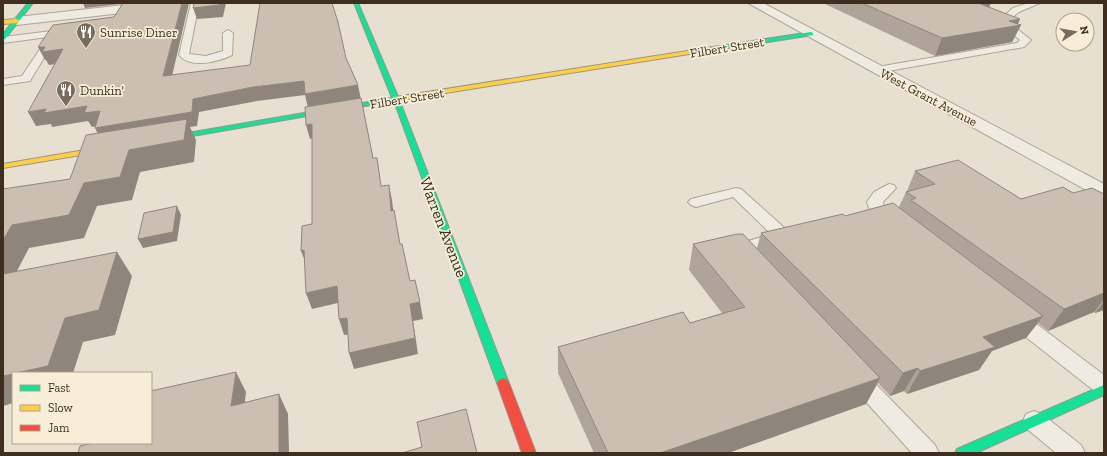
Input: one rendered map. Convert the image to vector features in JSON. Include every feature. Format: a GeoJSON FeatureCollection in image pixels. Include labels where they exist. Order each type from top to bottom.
{"type":"FeatureCollection","features":[{"type":"Feature","properties":{"kind":"street"},"geometry":{"type":"LineString","coordinates":[[3,39],[31,3]]}},
{"type":"Feature","properties":{"kind":"street"},"geometry":{"type":"LineString","coordinates":[[3,22],[174,3]]}},
{"type":"Feature","properties":{"kind":"street","name":"Warren Avenue"},"geometry":{"type":"LineString","coordinates":[[356,3],[396,99],[529,453]]}},
{"type":"Feature","properties":{"kind":"street","name":"West Grant Avenue"},"geometry":{"type":"LineString","coordinates":[[754,3],[1104,192]]}},
{"type":"Feature","properties":{"kind":"street","name":"Filbert Street"},"geometry":{"type":"LineString","coordinates":[[152,140],[396,99],[811,34]]}},
{"type":"Feature","properties":{"kind":"street"},"geometry":{"type":"LineString","coordinates":[[3,166],[121,146]]}},
{"type":"Feature","properties":{"kind":"street"},"geometry":{"type":"LineString","coordinates":[[962,453],[1104,388]]}},
{"type":"Feature","properties":{"kind":"lane"},"geometry":{"type":"LineString","coordinates":[[195,3],[184,55],[201,59],[222,56],[228,53],[228,33]]}},
{"type":"Feature","properties":{"kind":"lane"},"geometry":{"type":"LineString","coordinates":[[877,70],[1020,45],[1026,40],[1013,30],[1005,19],[1016,10],[1036,3]]}},
{"type":"Feature","properties":{"kind":"lane"},"geometry":{"type":"LineString","coordinates":[[119,20],[125,8]]}},
{"type":"Feature","properties":{"kind":"lane"},"geometry":{"type":"LineString","coordinates":[[3,39],[55,34],[78,30]]}},
{"type":"Feature","properties":{"kind":"lane"},"geometry":{"type":"LineString","coordinates":[[3,82],[26,79],[55,34]]}},
{"type":"Feature","properties":{"kind":"lane"},"geometry":{"type":"LineString","coordinates":[[890,188],[879,195],[875,202],[876,210],[907,234]]}},
{"type":"Feature","properties":{"kind":"lane"},"geometry":{"type":"LineString","coordinates":[[696,202],[736,192],[783,236],[738,250],[754,267]]}},
{"type":"Feature","properties":{"kind":"lane"},"geometry":{"type":"LineString","coordinates":[[1000,305],[1104,388]]}},
{"type":"Feature","properties":{"kind":"lane"},"geometry":{"type":"LineString","coordinates":[[846,366],[926,453]]}},
{"type":"Feature","properties":{"kind":"lane"},"geometry":{"type":"LineString","coordinates":[[1034,421],[1073,453]]}},
{"type":"Feature","properties":{"kind":"building"},"geometry":{"type":"Polygon","coordinates":[[[123,3],[182,3],[163,76],[250,65],[260,3],[332,3],[346,58],[358,85],[305,94],[304,81],[253,87],[193,99],[192,112],[95,128],[100,111],[84,113],[87,106],[44,113],[46,109],[28,112],[63,49],[42,52],[45,47],[38,47],[53,25],[114,17],[123,3]]]}},
{"type":"Feature","properties":{"kind":"building"},"geometry":{"type":"Polygon","coordinates":[[[194,3],[219,3],[219,5],[193,8],[194,3]]]}},
{"type":"Feature","properties":{"kind":"building"},"geometry":{"type":"Polygon","coordinates":[[[862,3],[978,3],[1020,19],[1009,21],[1021,25],[942,38],[862,3]]]}},
{"type":"Feature","properties":{"kind":"building"},"geometry":{"type":"Polygon","coordinates":[[[361,98],[373,158],[377,158],[381,186],[389,185],[391,211],[394,210],[400,244],[402,244],[410,281],[415,280],[420,302],[410,304],[415,338],[349,353],[347,318],[339,319],[337,286],[306,293],[304,250],[301,251],[302,226],[312,224],[312,124],[306,125],[305,107],[361,98]]]}},
{"type":"Feature","properties":{"kind":"building"},"geometry":{"type":"Polygon","coordinates":[[[187,119],[184,140],[129,150],[120,177],[84,183],[69,215],[12,225],[3,240],[3,189],[70,179],[86,135],[187,119]]]}},
{"type":"Feature","properties":{"kind":"building"},"geometry":{"type":"Polygon","coordinates":[[[958,160],[1021,199],[1063,187],[1073,193],[1092,188],[1104,194],[1104,293],[1064,309],[911,200],[916,198],[906,192],[935,184],[915,171],[958,160]]]}},
{"type":"Feature","properties":{"kind":"building"},"geometry":{"type":"Polygon","coordinates":[[[893,203],[1043,316],[983,337],[995,347],[920,371],[918,368],[903,373],[761,233],[843,214],[845,216],[893,203]]]}},
{"type":"Feature","properties":{"kind":"building"},"geometry":{"type":"Polygon","coordinates":[[[177,206],[173,232],[138,239],[144,213],[177,206]]]}},
{"type":"Feature","properties":{"kind":"building"},"geometry":{"type":"Polygon","coordinates":[[[743,234],[880,378],[660,453],[608,453],[558,347],[683,312],[690,323],[745,307],[693,244],[743,234]]]}},
{"type":"Feature","properties":{"kind":"building"},"geometry":{"type":"Polygon","coordinates":[[[117,252],[99,310],[65,318],[48,366],[21,372],[12,372],[12,374],[3,376],[3,274],[117,252]]]}},
{"type":"Feature","properties":{"kind":"building"},"geometry":{"type":"Polygon","coordinates":[[[236,372],[231,406],[279,394],[279,453],[78,453],[80,446],[89,444],[152,444],[152,391],[236,372]]]}},
{"type":"Feature","properties":{"kind":"building"},"geometry":{"type":"Polygon","coordinates":[[[466,409],[477,453],[402,453],[422,447],[417,422],[466,409]]]}},
{"type":"Feature","properties":{"kind":"traffic: fast"},"geometry":{"type":"LineString","coordinates":[[3,38],[31,3]]}},
{"type":"Feature","properties":{"kind":"traffic: fast"},"geometry":{"type":"LineString","coordinates":[[356,3],[396,99],[503,383]]}},
{"type":"Feature","properties":{"kind":"traffic: fast"},"geometry":{"type":"LineString","coordinates":[[706,50],[811,34]]}},
{"type":"Feature","properties":{"kind":"traffic: fast"},"geometry":{"type":"LineString","coordinates":[[164,139],[395,99]]}},
{"type":"Feature","properties":{"kind":"traffic: fast"},"geometry":{"type":"LineString","coordinates":[[962,453],[1104,390]]}},
{"type":"Feature","properties":{"kind":"traffic: slow"},"geometry":{"type":"LineString","coordinates":[[3,22],[17,21]]}},
{"type":"Feature","properties":{"kind":"traffic: slow"},"geometry":{"type":"LineString","coordinates":[[395,99],[706,50]]}},
{"type":"Feature","properties":{"kind":"traffic: slow"},"geometry":{"type":"LineString","coordinates":[[3,166],[108,148]]}},
{"type":"Feature","properties":{"kind":"traffic: jam"},"geometry":{"type":"LineString","coordinates":[[503,383],[529,453]]}},
{"type":"Feature","properties":{"kind":"place","name":"Sunrise Diner"},"geometry":{"type":"Point","coordinates":[86,49]}},
{"type":"Feature","properties":{"kind":"place","name":"Dunkin'"},"geometry":{"type":"Point","coordinates":[66,107]}}]}
